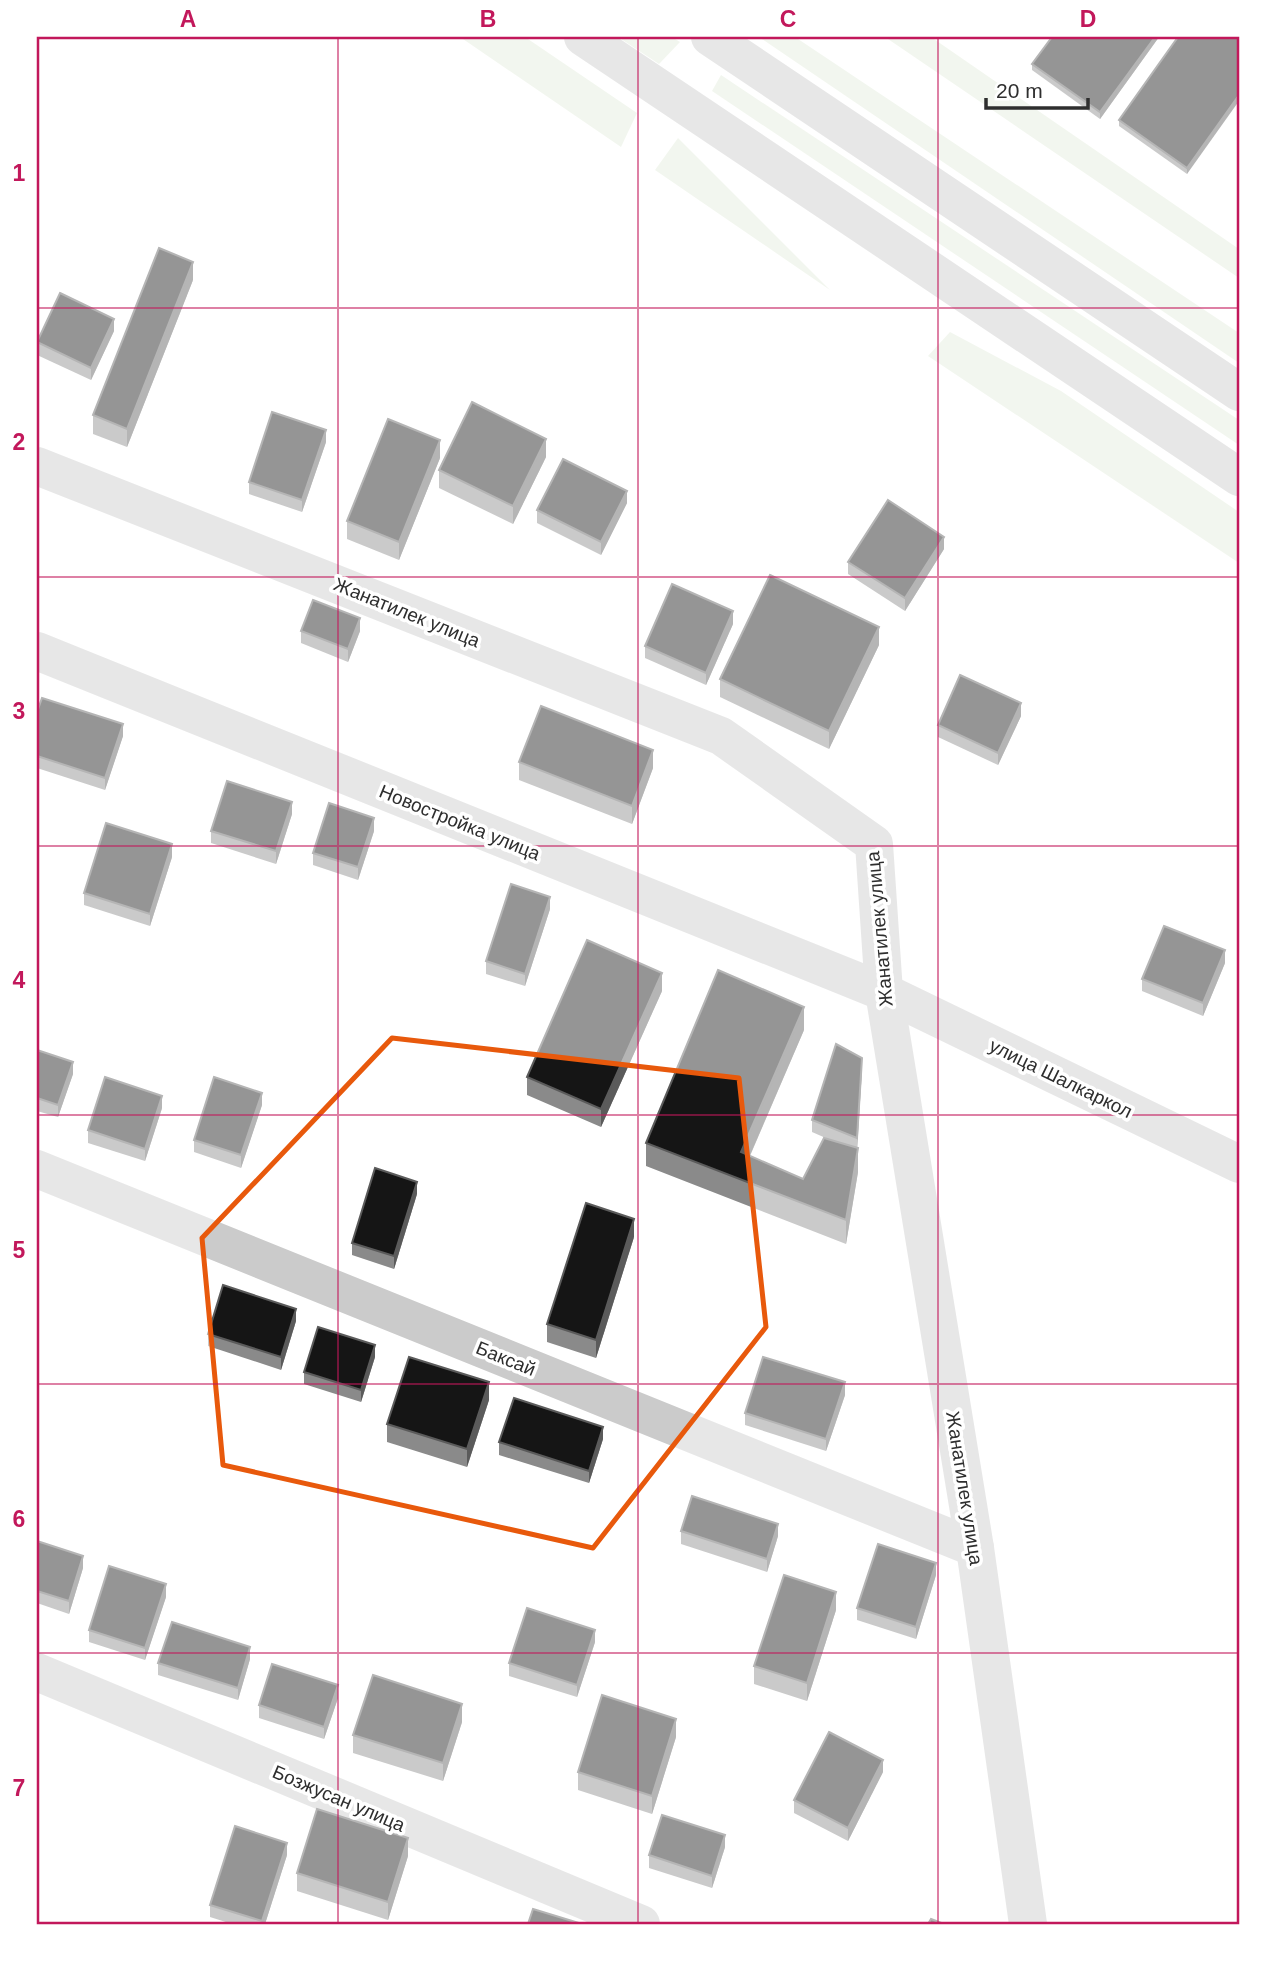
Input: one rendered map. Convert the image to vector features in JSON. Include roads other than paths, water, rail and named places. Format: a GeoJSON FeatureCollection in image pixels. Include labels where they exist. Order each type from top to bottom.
{"type":"FeatureCollection","features":[{"type":"Feature","properties":{"kind":"street"},"geometry":{"type":"LineString","coordinates":[[583,37],[1239,477]]}},
{"type":"Feature","properties":{"kind":"street"},"geometry":{"type":"LineString","coordinates":[[710,37],[1239,392]]}},
{"type":"Feature","properties":{"kind":"street","name":"Жанатилек улица"},"geometry":{"type":"LineString","coordinates":[[37,466],[720,736],[874,844],[884,992],[975,1548],[1028,1924]]}},
{"type":"Feature","properties":{"kind":"street","name":"Новостройка улица"},"geometry":{"type":"LineString","coordinates":[[37,651],[884,992]]}},
{"type":"Feature","properties":{"kind":"street","name":"улица Шалкаркол"},"geometry":{"type":"LineString","coordinates":[[884,992],[1239,1164]]}},
{"type":"Feature","properties":{"kind":"street","name":"Баксай"},"geometry":{"type":"LineString","coordinates":[[37,1169],[975,1548]]}},
{"type":"Feature","properties":{"kind":"street","name":"Бозжусан улица"},"geometry":{"type":"LineString","coordinates":[[37,1672],[640,1924]]}}]}
